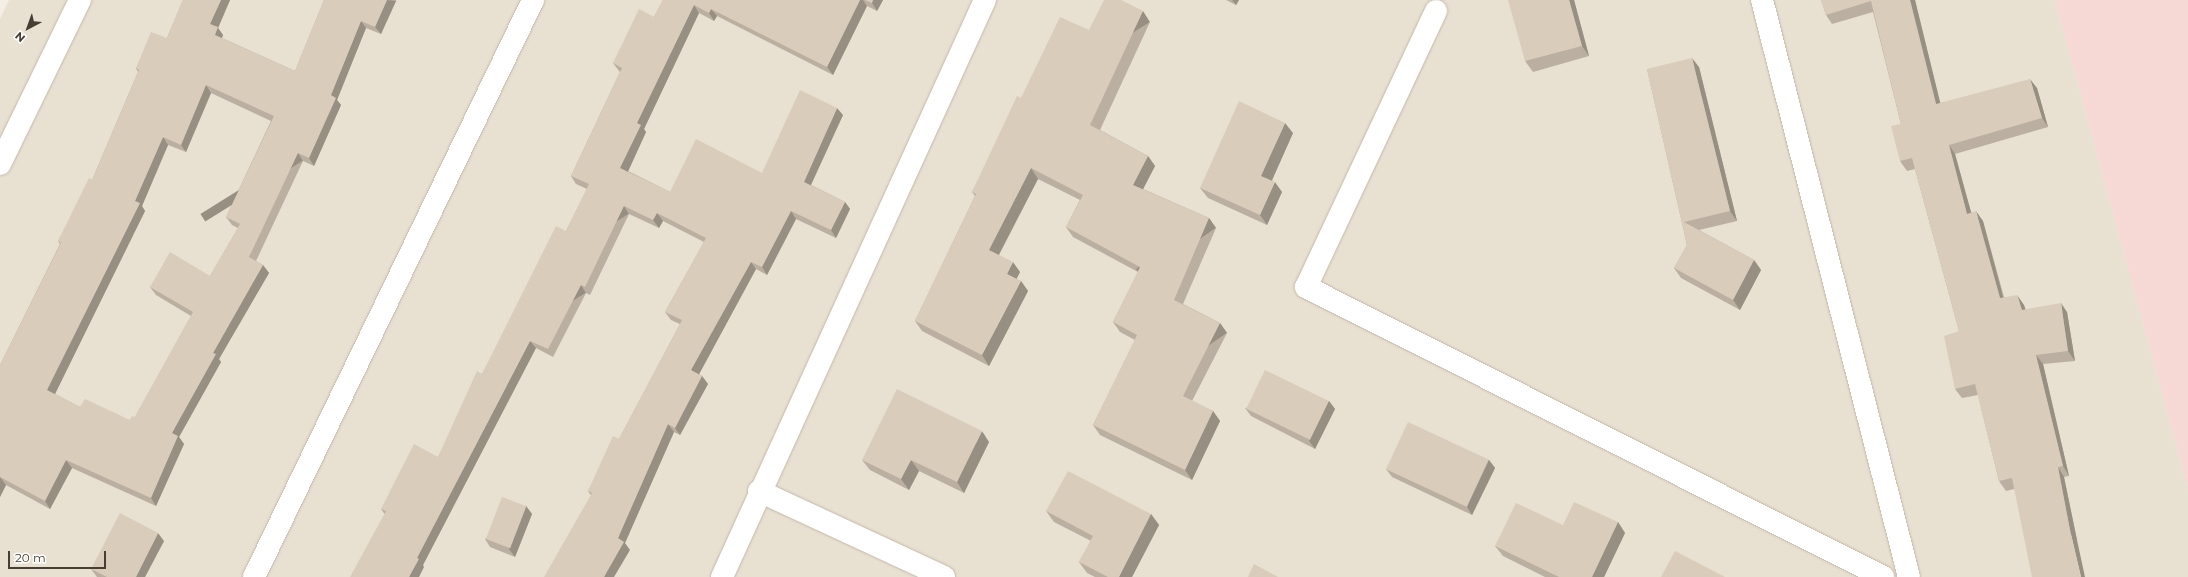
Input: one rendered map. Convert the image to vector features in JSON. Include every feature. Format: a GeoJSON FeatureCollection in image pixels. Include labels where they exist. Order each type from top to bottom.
{"type":"FeatureCollection","features":[{"type":"Feature","properties":{"kind":"street"},"geometry":{"type":"LineString","coordinates":[[0,164],[80,0]]}},
{"type":"Feature","properties":{"kind":"street"},"geometry":{"type":"LineString","coordinates":[[254,577],[533,0]]}},
{"type":"Feature","properties":{"kind":"street"},"geometry":{"type":"LineString","coordinates":[[722,577],[759,491],[985,0]]}},
{"type":"Feature","properties":{"kind":"street"},"geometry":{"type":"LineString","coordinates":[[1762,0],[1908,577]]}},
{"type":"Feature","properties":{"kind":"street"},"geometry":{"type":"LineString","coordinates":[[1436,11],[1306,287],[1883,577]]}},
{"type":"Feature","properties":{"kind":"street"},"geometry":{"type":"LineString","coordinates":[[759,491],[944,577]]}},
{"type":"Feature","properties":{"kind":"shaded area"},"geometry":{"type":"Polygon","coordinates":[[[9,0],[2055,0],[2188,489],[2188,577],[0,577],[0,19],[9,0]]]}},
{"type":"Feature","properties":{"kind":"shaded area"},"geometry":{"type":"Polygon","coordinates":[[[2055,0],[2188,0],[2188,489],[2055,0]]]}},
{"type":"Feature","properties":{"kind":"building"},"geometry":{"type":"Polygon","coordinates":[[[183,0],[221,0],[210,24],[218,27],[215,35],[295,71],[324,0],[387,0],[375,27],[361,21],[331,95],[336,98],[309,158],[298,153],[249,257],[263,265],[213,353],[216,354],[172,433],[178,436],[151,498],[66,460],[45,501],[0,477],[0,365],[61,243],[58,241],[89,178],[92,180],[139,70],[136,68],[151,32],[167,38],[183,0]],[[206,85],[181,145],[163,137],[135,201],[140,203],[47,390],[80,407],[85,399],[130,420],[132,416],[135,417],[193,312],[150,287],[170,252],[210,276],[240,224],[226,217],[274,116],[206,85]]]}},
{"type":"Feature","properties":{"kind":"building"},"geometry":{"type":"Polygon","coordinates":[[[663,0],[860,0],[827,67],[711,9],[709,13],[694,5],[637,123],[641,125],[620,168],[670,192],[696,139],[762,173],[800,90],[837,108],[804,182],[845,202],[831,230],[791,211],[762,267],[751,262],[691,370],[702,376],[675,428],[668,424],[618,538],[624,542],[604,577],[544,577],[592,493],[588,491],[613,436],[619,439],[682,320],[665,312],[706,238],[657,213],[653,220],[624,206],[585,287],[581,285],[548,349],[530,341],[417,558],[419,559],[409,577],[350,577],[386,511],[381,509],[414,444],[438,457],[477,371],[482,374],[556,226],[566,231],[589,184],[571,176],[622,68],[613,63],[639,9],[654,17],[663,0]]]}},
{"type":"Feature","properties":{"kind":"building"},"geometry":{"type":"Polygon","coordinates":[[[865,0],[873,0],[872,3],[865,0]]]}},
{"type":"Feature","properties":{"kind":"building"},"geometry":{"type":"Polygon","coordinates":[[[1104,0],[1121,0],[1143,11],[1090,125],[1148,156],[1133,185],[1209,218],[1174,300],[1220,323],[1183,396],[1213,411],[1185,470],[1093,425],[1137,335],[1113,322],[1140,267],[1066,227],[1083,195],[1031,168],[989,250],[1013,262],[1007,274],[1021,281],[982,355],[915,321],[976,194],[972,192],[1017,96],[1021,98],[1060,17],[1089,30],[1104,0]]]}},
{"type":"Feature","properties":{"kind":"building"},"geometry":{"type":"Polygon","coordinates":[[[1508,0],[1569,0],[1582,46],[1525,61],[1508,0]]]}},
{"type":"Feature","properties":{"kind":"building"},"geometry":{"type":"Polygon","coordinates":[[[1821,0],[1910,0],[1936,104],[2030,79],[2042,118],[1949,145],[1967,214],[1976,211],[2000,298],[2017,295],[2022,310],[2061,303],[2068,351],[2036,355],[2063,466],[2058,467],[2081,577],[2032,577],[2012,478],[1999,481],[1975,384],[1955,389],[1944,336],[1959,331],[1912,158],[1900,161],[1891,126],[1901,124],[1871,1],[1826,15],[1821,0]]]}},
{"type":"Feature","properties":{"kind":"building"},"geometry":{"type":"Polygon","coordinates":[[[1692,58],[1730,211],[1684,222],[1754,260],[1733,300],[1674,268],[1687,245],[1647,69],[1692,58]]]}},
{"type":"Feature","properties":{"kind":"building"},"geometry":{"type":"Polygon","coordinates":[[[1239,101],[1285,123],[1261,176],[1275,182],[1260,215],[1200,188],[1239,101]]]}},
{"type":"Feature","properties":{"kind":"building"},"geometry":{"type":"Polygon","coordinates":[[[1265,370],[1329,401],[1310,440],[1246,409],[1265,370]]]}},
{"type":"Feature","properties":{"kind":"building"},"geometry":{"type":"Polygon","coordinates":[[[897,389],[982,431],[957,482],[911,460],[901,479],[862,460],[897,389]]]}},
{"type":"Feature","properties":{"kind":"building"},"geometry":{"type":"Polygon","coordinates":[[[1408,422],[1489,460],[1467,507],[1386,469],[1408,422]]]}},
{"type":"Feature","properties":{"kind":"building"},"geometry":{"type":"Polygon","coordinates":[[[1068,471],[1151,514],[1119,577],[1108,577],[1079,562],[1093,536],[1046,511],[1068,471]]]}},
{"type":"Feature","properties":{"kind":"building"},"geometry":{"type":"Polygon","coordinates":[[[502,497],[526,506],[510,548],[486,539],[502,497]]]}},
{"type":"Feature","properties":{"kind":"building"},"geometry":{"type":"Polygon","coordinates":[[[1574,502],[1618,522],[1592,577],[1559,577],[1495,546],[1516,503],[1563,525],[1574,502]]]}},
{"type":"Feature","properties":{"kind":"building"},"geometry":{"type":"Polygon","coordinates":[[[120,513],[158,533],[136,577],[107,577],[91,569],[120,513]]]}},
{"type":"Feature","properties":{"kind":"building"},"geometry":{"type":"Polygon","coordinates":[[[1675,551],[1725,577],[1661,577],[1675,551]]]}},
{"type":"Feature","properties":{"kind":"building"},"geometry":{"type":"Polygon","coordinates":[[[1254,564],[1278,577],[1248,577],[1254,564]]]}}]}
